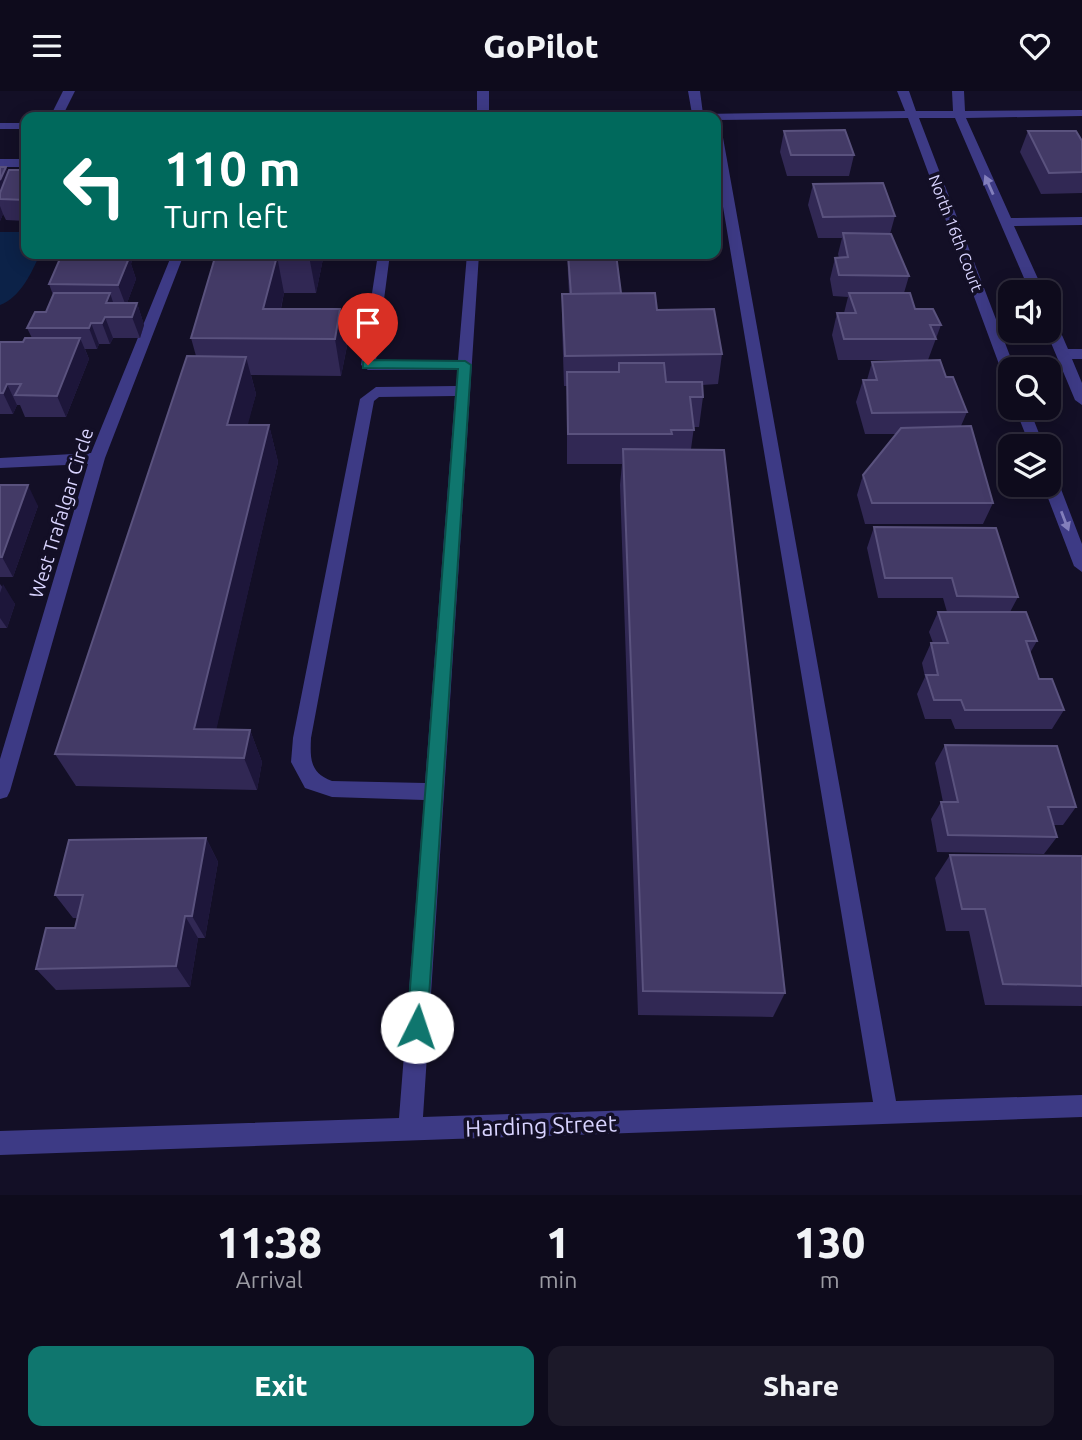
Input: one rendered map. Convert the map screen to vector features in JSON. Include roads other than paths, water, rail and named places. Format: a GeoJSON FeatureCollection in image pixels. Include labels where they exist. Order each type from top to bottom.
{"type":"FeatureCollection","features":[{"type":"Feature","properties":{"kind":"street"},"geometry":{"type":"LineString","coordinates":[[58,112],[69,91]]}},
{"type":"Feature","properties":{"kind":"street"},"geometry":{"type":"LineString","coordinates":[[483,91],[483,112]]}},
{"type":"Feature","properties":{"kind":"street"},"geometry":{"type":"LineString","coordinates":[[694,91],[696,112]]}},
{"type":"Feature","properties":{"kind":"street","name":"North 16th Court"},"geometry":{"type":"LineString","coordinates":[[903,91],[1003,357]]}},
{"type":"Feature","properties":{"kind":"street"},"geometry":{"type":"LineString","coordinates":[[957,91],[959,114],[1032,280]]}},
{"type":"Feature","properties":{"kind":"street"},"geometry":{"type":"LineString","coordinates":[[721,117],[1082,113]]}},
{"type":"Feature","properties":{"kind":"street"},"geometry":{"type":"LineString","coordinates":[[0,126],[21,126]]}},
{"type":"Feature","properties":{"kind":"street"},"geometry":{"type":"LineString","coordinates":[[721,161],[886,1111]]}},
{"type":"Feature","properties":{"kind":"street"},"geometry":{"type":"LineString","coordinates":[[0,163],[21,163]]}},
{"type":"Feature","properties":{"kind":"street"},"geometry":{"type":"LineString","coordinates":[[1006,222],[1082,221]]}},
{"type":"Feature","properties":{"kind":"street","name":"West Trafalgar Circle"},"geometry":{"type":"LineString","coordinates":[[0,791],[97,458],[176,259]]}},
{"type":"Feature","properties":{"kind":"street"},"geometry":{"type":"LineString","coordinates":[[383,259],[368,365],[465,365]]}},
{"type":"Feature","properties":{"kind":"street"},"geometry":{"type":"LineString","coordinates":[[410,1131],[473,259]]}},
{"type":"Feature","properties":{"kind":"street"},"geometry":{"type":"LineString","coordinates":[[1058,343],[1082,400]]}},
{"type":"Feature","properties":{"kind":"street"},"geometry":{"type":"LineString","coordinates":[[1063,354],[1082,353]]}},
{"type":"Feature","properties":{"kind":"street"},"geometry":{"type":"LineString","coordinates":[[434,792],[332,789],[312,782],[300,762],[302,738],[367,399],[376,392],[463,391]]}},
{"type":"Feature","properties":{"kind":"street"},"geometry":{"type":"LineString","coordinates":[[0,463],[97,458]]}},
{"type":"Feature","properties":{"kind":"street"},"geometry":{"type":"LineString","coordinates":[[1056,497],[1082,566]]}},
{"type":"Feature","properties":{"kind":"street","name":"Harding Street"},"geometry":{"type":"LineString","coordinates":[[0,1143],[1082,1106]]}},
{"type":"Feature","properties":{"kind":"water"},"geometry":{"type":"Polygon","coordinates":[[[0,232],[21,232],[21,259],[38,259],[19,291],[0,305],[0,232]]]}}]}
